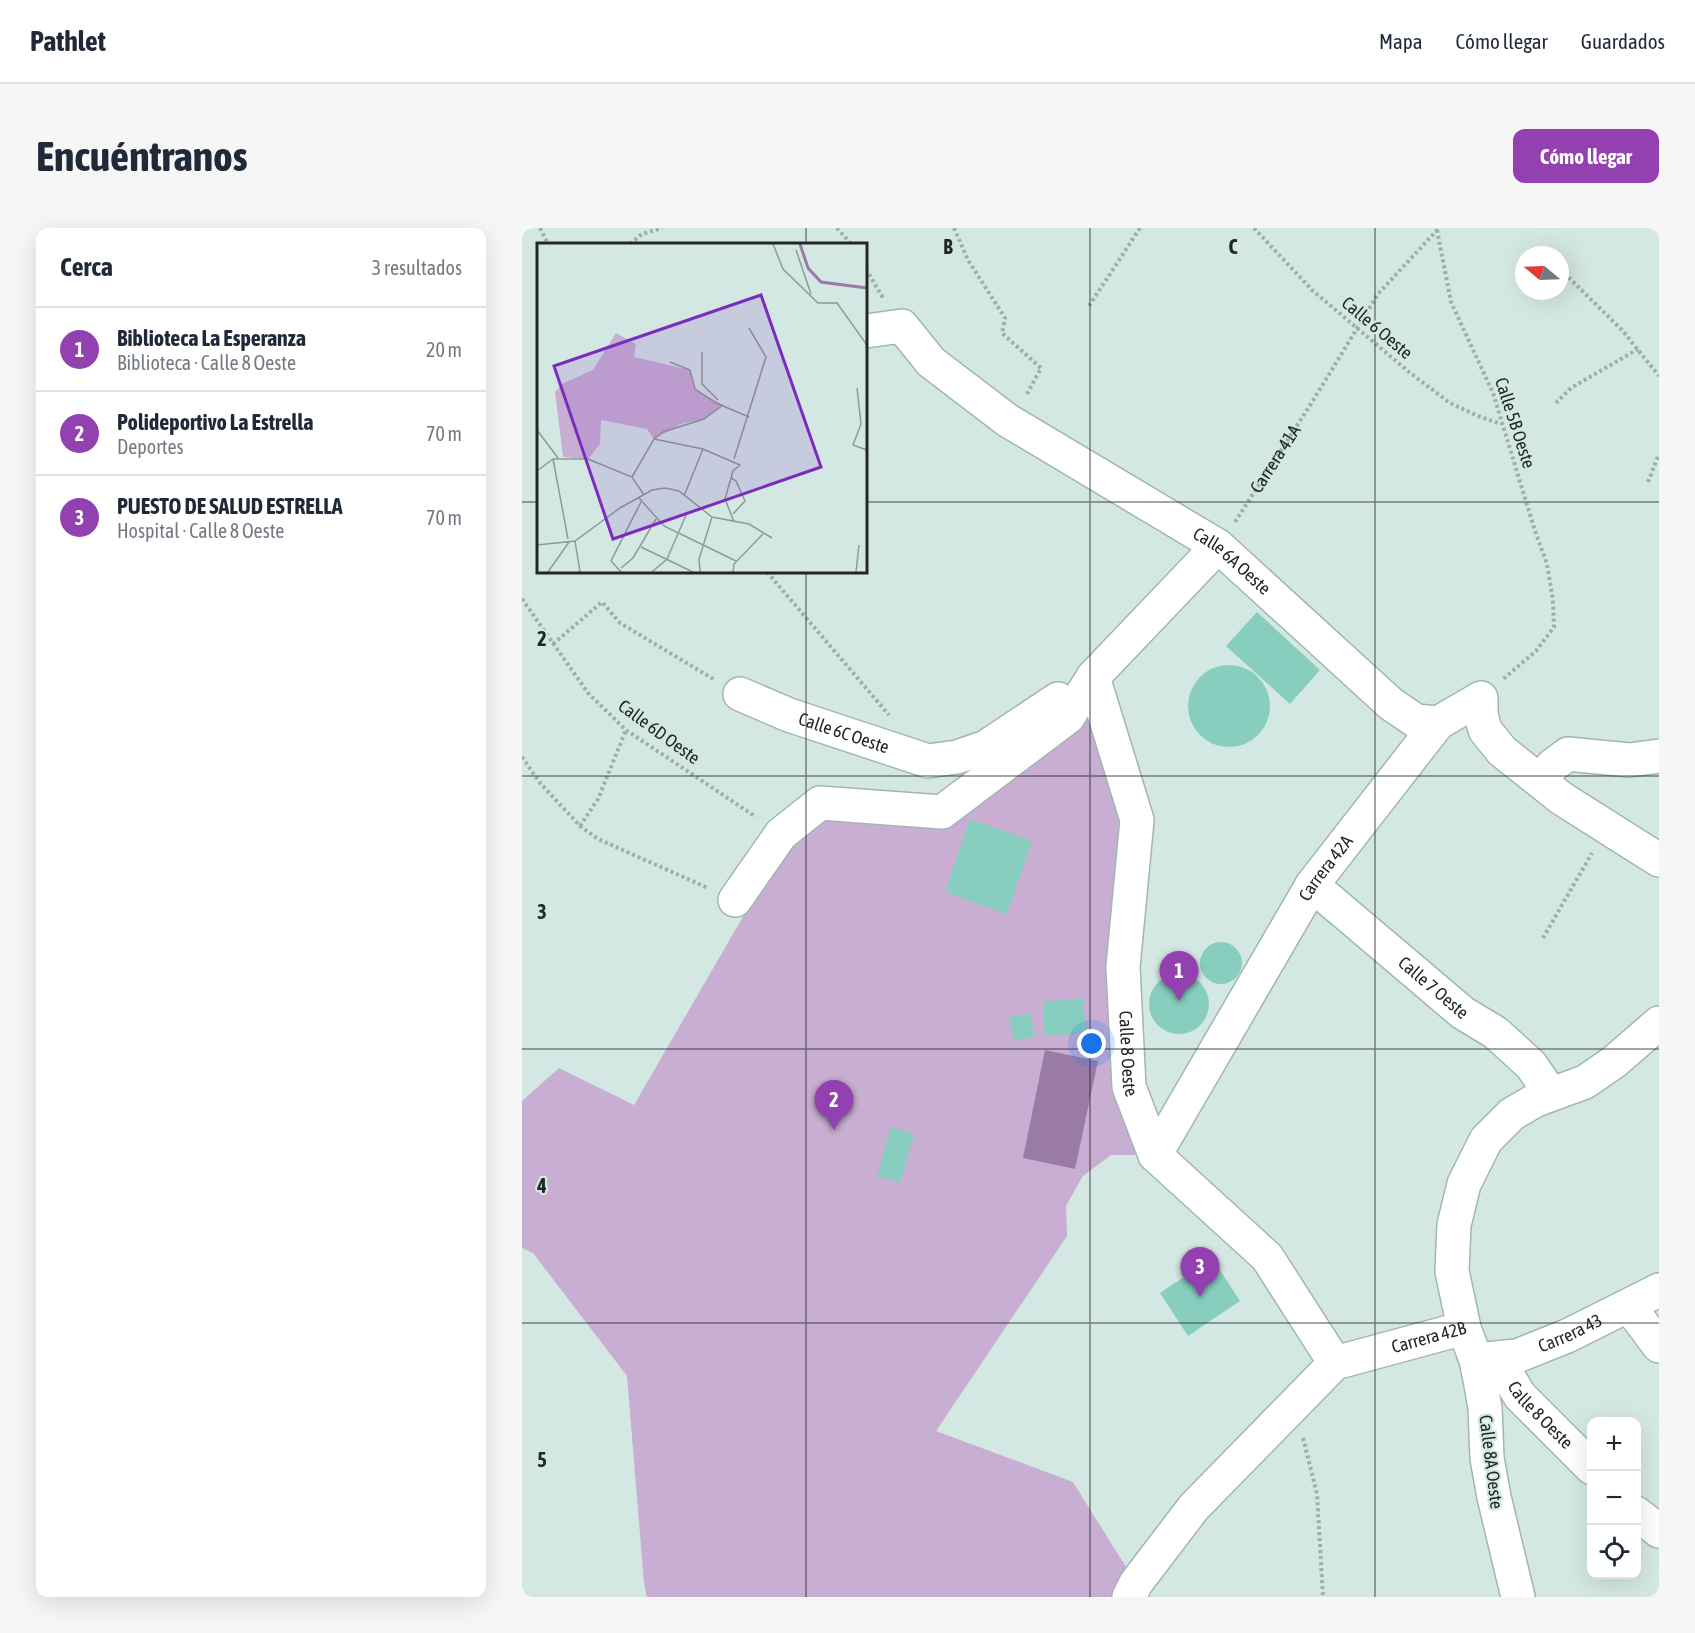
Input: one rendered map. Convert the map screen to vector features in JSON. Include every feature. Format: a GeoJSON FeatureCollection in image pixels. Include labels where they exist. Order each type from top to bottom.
{"type":"FeatureCollection","features":[{"type":"Feature","properties":{"kind":"street","name":"Calle 6A Oeste"},"geometry":{"type":"LineString","coordinates":[[867,331],[902,326],[931,362],[1007,420],[1218,546],[1391,704],[1416,721],[1438,723]]}},
{"type":"Feature","properties":{"kind":"street"},"geometry":{"type":"LineString","coordinates":[[735,900],[781,834],[820,803],[942,812],[1068,717],[1093,676],[1218,546]]}},
{"type":"Feature","properties":{"kind":"street","name":"Calle 6C Oeste"},"geometry":{"type":"LineString","coordinates":[[740,694],[789,715],[928,762],[957,757],[986,747],[1093,676]]}},
{"type":"Feature","properties":{"kind":"street","name":"Calle 8 Oeste"},"geometry":{"type":"LineString","coordinates":[[1093,676],[1137,820],[1123,967],[1129,1088],[1155,1155],[1267,1257],[1335,1363]]}},
{"type":"Feature","properties":{"kind":"street"},"geometry":{"type":"LineString","coordinates":[[1481,698],[1481,714],[1485,730],[1502,752],[1561,798],[1659,860]]}},
{"type":"Feature","properties":{"kind":"street","name":"Carrera 42A"},"geometry":{"type":"LineString","coordinates":[[1155,1155],[1312,885],[1438,723],[1481,698]]}},
{"type":"Feature","properties":{"kind":"street"},"geometry":{"type":"LineString","coordinates":[[1540,780],[1552,765],[1568,754],[1629,760],[1659,756]]}},
{"type":"Feature","properties":{"kind":"street","name":"Calle 7 Oeste"},"geometry":{"type":"LineString","coordinates":[[1312,885],[1463,1013],[1496,1033],[1531,1065],[1551,1094]]}},
{"type":"Feature","properties":{"kind":"street","name":"Carrera 42B"},"geometry":{"type":"LineString","coordinates":[[1129,1597],[1136,1583],[1194,1507],[1335,1363],[1464,1328],[1452,1270],[1454,1224],[1464,1184],[1486,1140],[1512,1114],[1536,1100],[1585,1082],[1614,1062],[1659,1023]]}},
{"type":"Feature","properties":{"kind":"street","name":"Carrera 43"},"geometry":{"type":"LineString","coordinates":[[1486,1359],[1517,1356],[1567,1335],[1659,1290]]}},
{"type":"Feature","properties":{"kind":"street"},"geometry":{"type":"LineString","coordinates":[[1629,1306],[1659,1346]]}},
{"type":"Feature","properties":{"kind":"street","name":"Calle 8A Oeste"},"geometry":{"type":"LineString","coordinates":[[1464,1328],[1486,1359],[1487,1458],[1518,1597]]}},
{"type":"Feature","properties":{"kind":"street","name":"Calle 8 Oeste"},"geometry":{"type":"LineString","coordinates":[[1486,1359],[1587,1463]]}},
{"type":"Feature","properties":{"kind":"street"},"geometry":{"type":"LineString","coordinates":[[1641,1517],[1659,1532]]}},
{"type":"Feature","properties":{"kind":"path"},"geometry":{"type":"LineString","coordinates":[[540,228],[548,243]]}},
{"type":"Feature","properties":{"kind":"path"},"geometry":{"type":"LineString","coordinates":[[631,243],[642,234],[662,228]]}},
{"type":"Feature","properties":{"kind":"path"},"geometry":{"type":"LineString","coordinates":[[837,228],[850,243]]}},
{"type":"Feature","properties":{"kind":"path"},"geometry":{"type":"LineString","coordinates":[[954,228],[968,260],[1005,318],[1002,333],[1041,368],[1029,392],[1007,420]]}},
{"type":"Feature","properties":{"kind":"path"},"geometry":{"type":"LineString","coordinates":[[1089,306],[1140,228]]}},
{"type":"Feature","properties":{"kind":"path","name":"Calle 6 Oeste"},"geometry":{"type":"LineString","coordinates":[[1254,228],[1312,290],[1409,372],[1450,403],[1502,424]]}},
{"type":"Feature","properties":{"kind":"path","name":"Carrera 41A"},"geometry":{"type":"LineString","coordinates":[[1218,546],[1314,399],[1378,294],[1438,229]]}},
{"type":"Feature","properties":{"kind":"path","name":"Calle 5B Oeste"},"geometry":{"type":"LineString","coordinates":[[1438,229],[1451,302],[1493,393],[1547,564],[1553,600],[1554,627],[1536,651],[1481,698]]}},
{"type":"Feature","properties":{"kind":"path"},"geometry":{"type":"LineString","coordinates":[[1569,278],[1622,330],[1659,376]]}},
{"type":"Feature","properties":{"kind":"path"},"geometry":{"type":"LineString","coordinates":[[1556,403],[1571,388],[1638,349]]}},
{"type":"Feature","properties":{"kind":"path"},"geometry":{"type":"LineString","coordinates":[[1648,482],[1659,454]]}},
{"type":"Feature","properties":{"kind":"path"},"geometry":{"type":"LineString","coordinates":[[768,573],[892,719]]}},
{"type":"Feature","properties":{"kind":"path","name":"Calle 6D Oeste"},"geometry":{"type":"LineString","coordinates":[[522,599],[588,693],[626,730],[781,834]]}},
{"type":"Feature","properties":{"kind":"path"},"geometry":{"type":"LineString","coordinates":[[553,644],[602,602],[620,623],[740,694]]}},
{"type":"Feature","properties":{"kind":"path"},"geometry":{"type":"LineString","coordinates":[[580,826],[598,800],[626,730]]}},
{"type":"Feature","properties":{"kind":"path"},"geometry":{"type":"LineString","coordinates":[[522,757],[540,783],[580,826],[598,839],[735,900]]}},
{"type":"Feature","properties":{"kind":"path"},"geometry":{"type":"LineString","coordinates":[[1542,938],[1608,828]]}},
{"type":"Feature","properties":{"kind":"path"},"geometry":{"type":"LineString","coordinates":[[1295,1402],[1317,1494],[1323,1597]]}},
{"type":"Feature","properties":{"kind":"shaded area"},"geometry":{"type":"Polygon","coordinates":[[[1093,677],[1137,820],[1123,967],[1155,1155],[1111,1155],[1083,1176],[1066,1206],[1067,1236],[936,1431],[1073,1482],[1136,1583],[1129,1597],[647,1597],[627,1376],[533,1253],[522,1248],[522,1101],[559,1068],[634,1105],[748,908],[820,803],[942,812],[1093,677]]]}},
{"type":"Feature","properties":{"kind":"shaded area"},"geometry":{"type":"Polygon","coordinates":[[[1045,1050],[1098,1061],[1075,1169],[1023,1158],[1045,1050]]]}},
{"type":"Feature","properties":{"kind":"building"},"geometry":{"type":"Polygon","coordinates":[[[1257,612],[1320,670],[1290,704],[1226,646],[1257,612]]]}},
{"type":"Feature","properties":{"kind":"building"},"geometry":{"type":"Polygon","coordinates":[[[1221,665],[1237,665],[1252,672],[1263,683],[1270,698],[1267,722],[1258,735],[1237,747],[1221,747],[1206,740],[1195,729],[1188,714],[1188,698],[1195,683],[1206,672],[1221,665]]]}},
{"type":"Feature","properties":{"kind":"building"},"geometry":{"type":"Polygon","coordinates":[[[970,819],[1032,841],[1007,914],[945,892],[970,819]]]}},
{"type":"Feature","properties":{"kind":"building"},"geometry":{"type":"Polygon","coordinates":[[[1221,942],[1236,948],[1242,963],[1236,978],[1221,984],[1206,978],[1200,963],[1206,948],[1221,942]]]}},
{"type":"Feature","properties":{"kind":"building"},"geometry":{"type":"Polygon","coordinates":[[[1179,974],[1196,979],[1204,987],[1209,1004],[1204,1021],[1196,1029],[1179,1034],[1162,1029],[1154,1021],[1149,1004],[1154,987],[1162,979],[1179,974]]]}},
{"type":"Feature","properties":{"kind":"building"},"geometry":{"type":"Polygon","coordinates":[[[1083,998],[1086,1033],[1045,1036],[1043,1002],[1083,998]]]}},
{"type":"Feature","properties":{"kind":"building"},"geometry":{"type":"Polygon","coordinates":[[[1030,1013],[1035,1036],[1014,1041],[1009,1017],[1030,1013]]]}},
{"type":"Feature","properties":{"kind":"building"},"geometry":{"type":"Polygon","coordinates":[[[891,1127],[914,1134],[900,1183],[877,1176],[891,1127]]]}},
{"type":"Feature","properties":{"kind":"building"},"geometry":{"type":"Polygon","coordinates":[[[1212,1258],[1240,1301],[1188,1336],[1160,1293],[1212,1258]]]}},
{"type":"Feature","properties":{"kind":"place","name":"Biblioteca La Esperanza"},"geometry":{"type":"Point","coordinates":[1179,1001]}},
{"type":"Feature","properties":{"kind":"place","name":"Polideportivo La Estrella"},"geometry":{"type":"Point","coordinates":[834,1130]}},
{"type":"Feature","properties":{"kind":"place","name":"PUESTO DE SALUD ESTRELLA"},"geometry":{"type":"Point","coordinates":[1200,1297]}}]}
